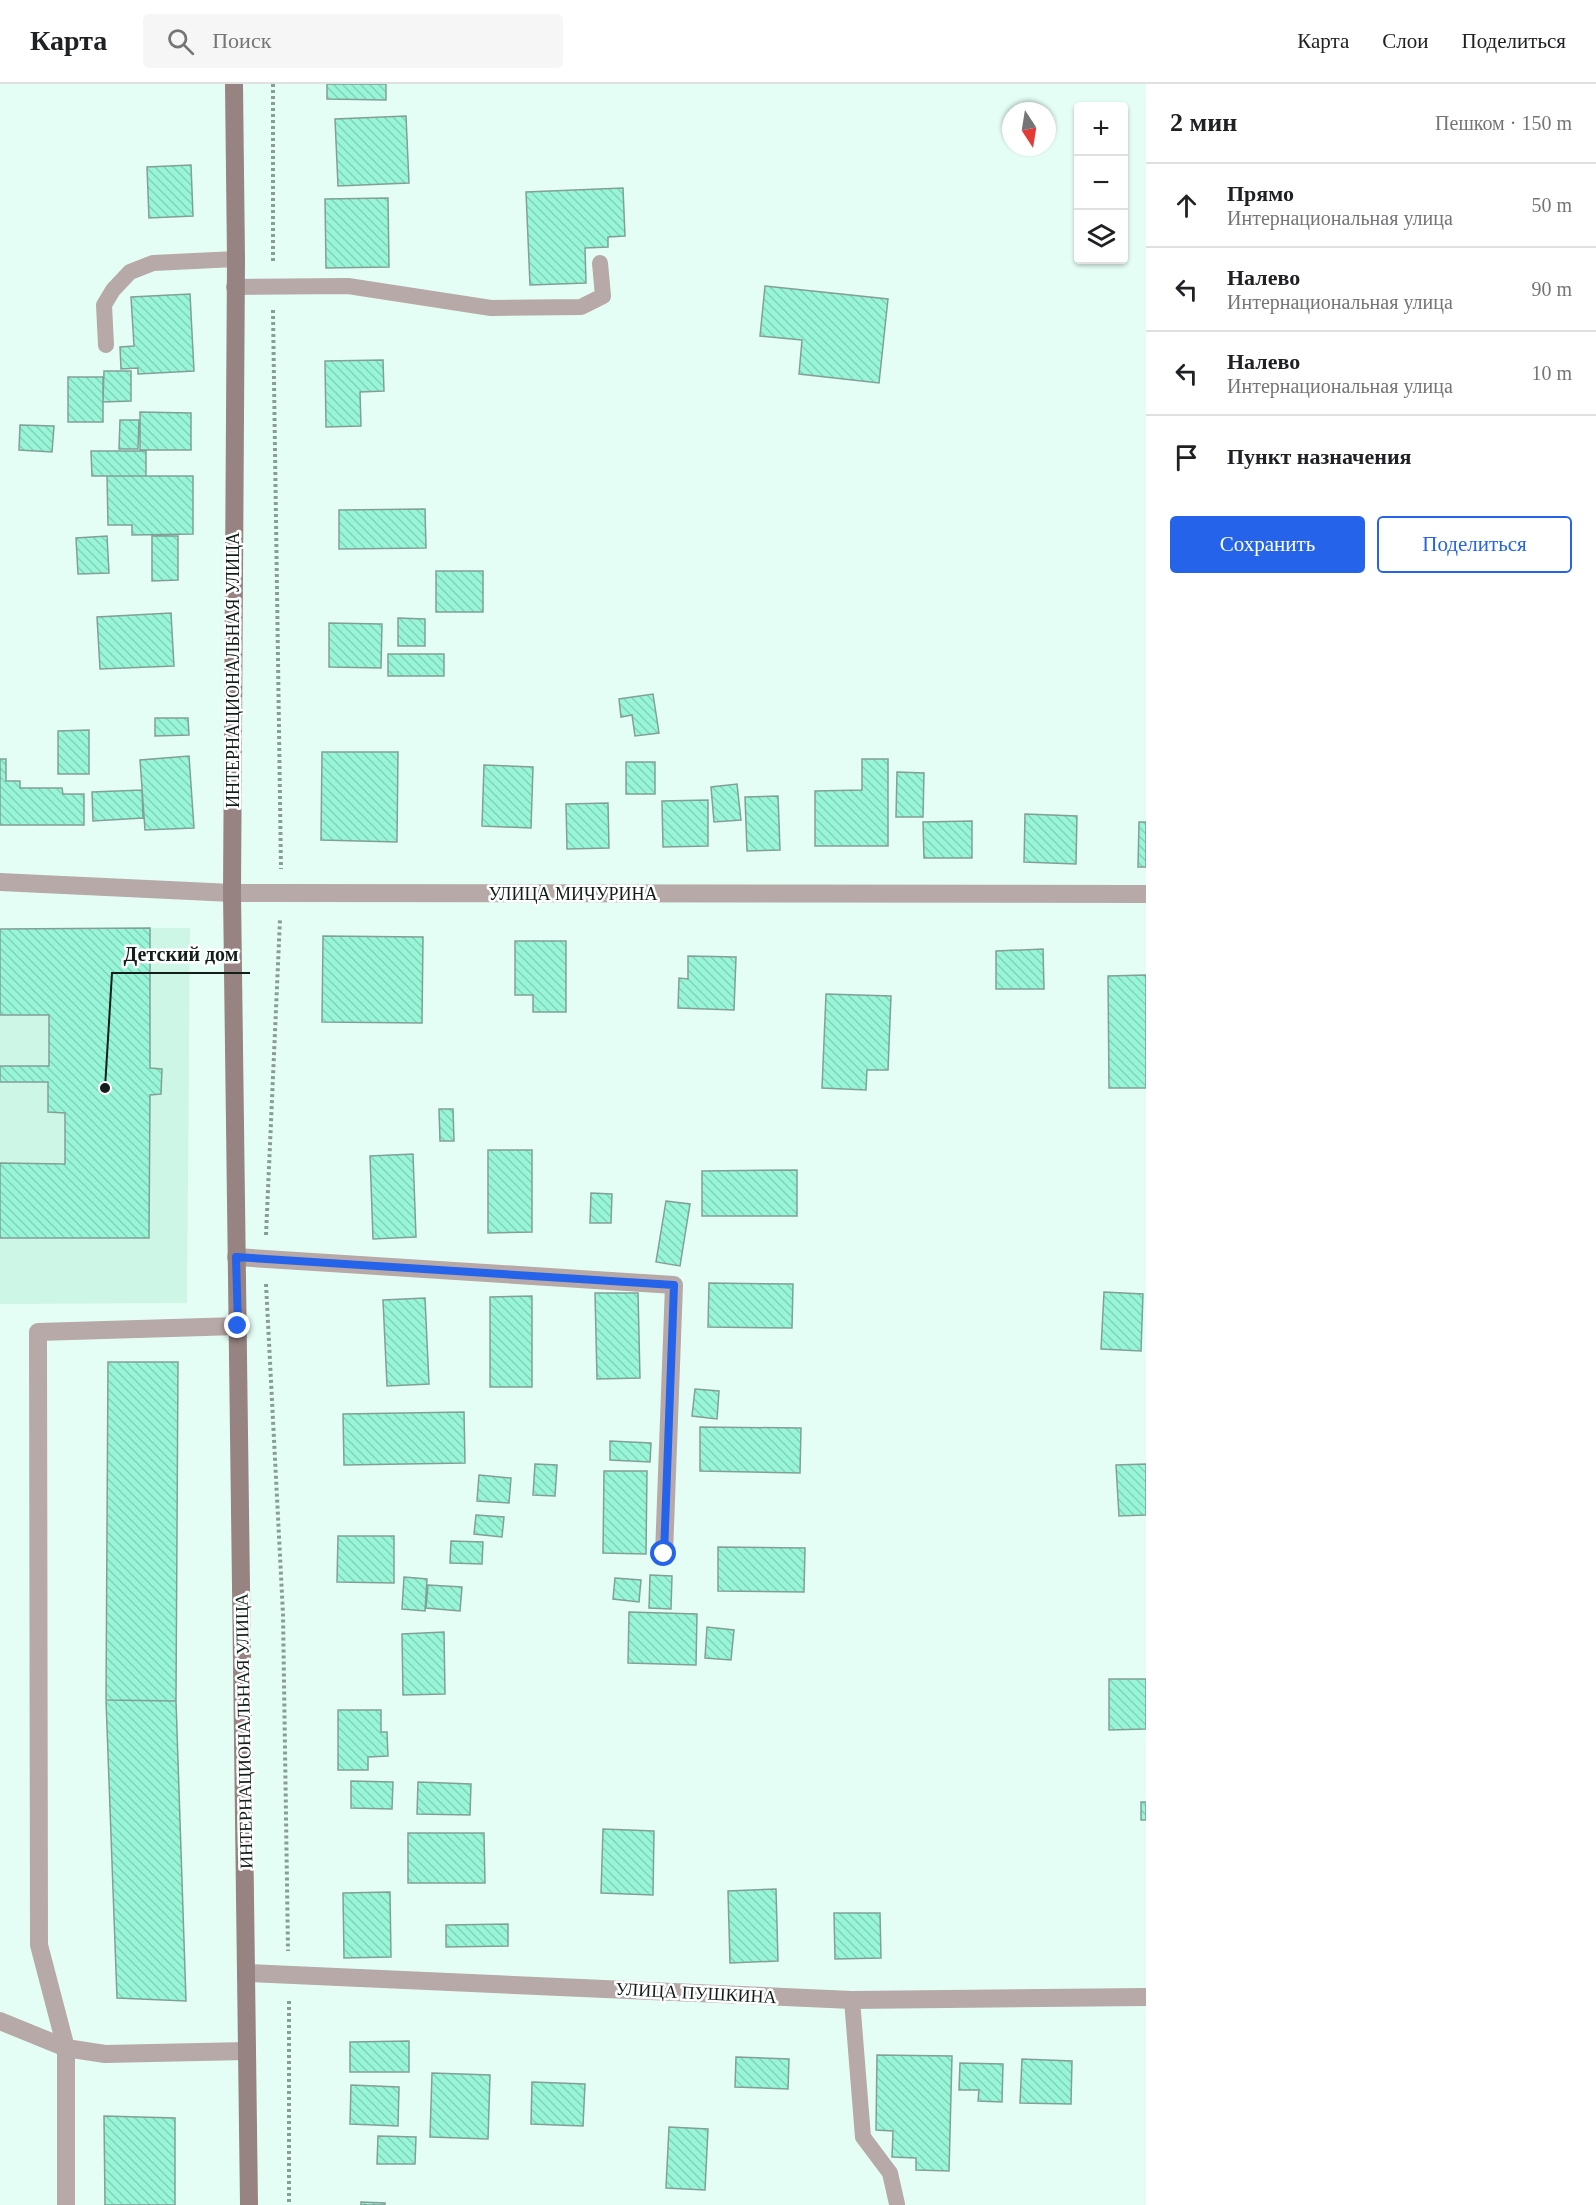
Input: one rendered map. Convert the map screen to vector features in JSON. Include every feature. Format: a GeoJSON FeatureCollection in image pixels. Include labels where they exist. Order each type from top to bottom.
{"type":"FeatureCollection","features":[{"type":"Feature","properties":{"kind":"main road","name":"ИНТЕРНАЦИОНАЛЬНАЯ УЛИЦА"},"geometry":{"type":"LineString","coordinates":[[234,84],[236,259],[234,287],[232,893],[249,2205]]}},
{"type":"Feature","properties":{"kind":"street","name":"УЛИЦА МИЧУРИНА"},"geometry":{"type":"LineString","coordinates":[[0,882],[232,893],[1146,894]]}},
{"type":"Feature","properties":{"kind":"street"},"geometry":{"type":"LineString","coordinates":[[236,1257],[674,1285],[664,1554]]}},
{"type":"Feature","properties":{"kind":"street"},"geometry":{"type":"LineString","coordinates":[[66,2205],[66,2048],[39,1945],[38,1332],[238,1326]]}},
{"type":"Feature","properties":{"kind":"street","name":"УЛИЦА ПУШКИНА"},"geometry":{"type":"LineString","coordinates":[[247,1973],[852,2000],[1146,1997]]}},
{"type":"Feature","properties":{"kind":"street"},"geometry":{"type":"LineString","coordinates":[[0,2021],[66,2048],[105,2054],[247,2051]]}},
{"type":"Feature","properties":{"kind":"lane"},"geometry":{"type":"LineString","coordinates":[[106,345],[104,305],[113,290],[130,272],[153,263],[236,259]]}},
{"type":"Feature","properties":{"kind":"lane"},"geometry":{"type":"LineString","coordinates":[[234,287],[348,286],[491,308],[581,307],[603,296],[600,263]]}},
{"type":"Feature","properties":{"kind":"lane"},"geometry":{"type":"LineString","coordinates":[[852,2000],[863,2138],[890,2173],[897,2204]]}},
{"type":"Feature","properties":{"kind":"path"},"geometry":{"type":"LineString","coordinates":[[273,84],[273,287],[281,893],[264,1258],[283,1614],[289,1974],[289,2205]]}},
{"type":"Feature","properties":{"kind":"shaded area"},"geometry":{"type":"Polygon","coordinates":[[[190,928],[187,1303],[0,1304],[0,929],[190,928]]]}},
{"type":"Feature","properties":{"kind":"building"},"geometry":{"type":"Polygon","coordinates":[[[327,84],[386,84],[386,100],[327,99],[327,84]]]}},
{"type":"Feature","properties":{"kind":"building"},"geometry":{"type":"Polygon","coordinates":[[[406,116],[409,183],[338,186],[335,119],[406,116]]]}},
{"type":"Feature","properties":{"kind":"building"},"geometry":{"type":"Polygon","coordinates":[[[191,165],[193,216],[149,218],[147,167],[191,165]]]}},
{"type":"Feature","properties":{"kind":"building"},"geometry":{"type":"Polygon","coordinates":[[[623,188],[625,236],[608,237],[608,247],[585,248],[586,283],[530,285],[526,192],[623,188]]]}},
{"type":"Feature","properties":{"kind":"building"},"geometry":{"type":"Polygon","coordinates":[[[388,198],[389,267],[326,268],[325,199],[388,198]]]}},
{"type":"Feature","properties":{"kind":"building"},"geometry":{"type":"Polygon","coordinates":[[[765,286],[888,299],[879,383],[799,374],[802,340],[760,336],[765,286]]]}},
{"type":"Feature","properties":{"kind":"building"},"geometry":{"type":"Polygon","coordinates":[[[190,294],[194,371],[138,374],[138,368],[121,369],[120,347],[134,346],[131,297],[190,294]]]}},
{"type":"Feature","properties":{"kind":"building"},"geometry":{"type":"Polygon","coordinates":[[[383,360],[384,391],[360,392],[361,426],[326,427],[325,361],[383,360]]]}},
{"type":"Feature","properties":{"kind":"building"},"geometry":{"type":"Polygon","coordinates":[[[104,371],[131,371],[131,401],[103,402],[104,371]]]}},
{"type":"Feature","properties":{"kind":"building"},"geometry":{"type":"Polygon","coordinates":[[[68,377],[103,377],[103,422],[68,422],[68,377]]]}},
{"type":"Feature","properties":{"kind":"building"},"geometry":{"type":"Polygon","coordinates":[[[140,412],[191,413],[191,450],[140,450],[140,412]]]}},
{"type":"Feature","properties":{"kind":"building"},"geometry":{"type":"Polygon","coordinates":[[[120,420],[139,420],[138,449],[119,449],[120,420]]]}},
{"type":"Feature","properties":{"kind":"building"},"geometry":{"type":"Polygon","coordinates":[[[20,425],[54,426],[52,452],[19,450],[20,425]]]}},
{"type":"Feature","properties":{"kind":"building"},"geometry":{"type":"Polygon","coordinates":[[[91,451],[146,451],[146,476],[92,476],[91,451]]]}},
{"type":"Feature","properties":{"kind":"building"},"geometry":{"type":"Polygon","coordinates":[[[107,476],[193,476],[193,534],[132,535],[132,525],[108,525],[107,476]]]}},
{"type":"Feature","properties":{"kind":"building"},"geometry":{"type":"Polygon","coordinates":[[[425,509],[426,548],[339,549],[339,510],[425,509]]]}},
{"type":"Feature","properties":{"kind":"building"},"geometry":{"type":"Polygon","coordinates":[[[107,536],[109,573],[78,574],[76,538],[107,536]]]}},
{"type":"Feature","properties":{"kind":"building"},"geometry":{"type":"Polygon","coordinates":[[[152,536],[178,536],[178,580],[152,581],[152,536]]]}},
{"type":"Feature","properties":{"kind":"building"},"geometry":{"type":"Polygon","coordinates":[[[436,571],[483,571],[483,612],[436,612],[436,571]]]}},
{"type":"Feature","properties":{"kind":"building"},"geometry":{"type":"Polygon","coordinates":[[[171,613],[174,666],[100,669],[97,617],[171,613]]]}},
{"type":"Feature","properties":{"kind":"building"},"geometry":{"type":"Polygon","coordinates":[[[398,618],[425,619],[425,646],[398,646],[398,618]]]}},
{"type":"Feature","properties":{"kind":"building"},"geometry":{"type":"Polygon","coordinates":[[[329,623],[382,624],[381,668],[329,667],[329,623]]]}},
{"type":"Feature","properties":{"kind":"building"},"geometry":{"type":"Polygon","coordinates":[[[388,654],[444,654],[444,676],[388,676],[388,654]]]}},
{"type":"Feature","properties":{"kind":"building"},"geometry":{"type":"Polygon","coordinates":[[[653,694],[659,733],[635,736],[632,715],[621,717],[619,699],[653,694]]]}},
{"type":"Feature","properties":{"kind":"building"},"geometry":{"type":"Polygon","coordinates":[[[155,718],[188,718],[189,735],[155,736],[155,718]]]}},
{"type":"Feature","properties":{"kind":"building"},"geometry":{"type":"Polygon","coordinates":[[[89,730],[89,774],[58,774],[58,731],[89,730]]]}},
{"type":"Feature","properties":{"kind":"building"},"geometry":{"type":"Polygon","coordinates":[[[322,752],[398,752],[397,842],[321,840],[322,752]]]}},
{"type":"Feature","properties":{"kind":"building"},"geometry":{"type":"Polygon","coordinates":[[[189,756],[194,828],[145,830],[140,760],[189,756]]]}},
{"type":"Feature","properties":{"kind":"building"},"geometry":{"type":"Polygon","coordinates":[[[0,759],[6,759],[6,781],[20,781],[20,788],[62,788],[63,794],[84,794],[84,825],[0,825],[0,759]]]}},
{"type":"Feature","properties":{"kind":"building"},"geometry":{"type":"Polygon","coordinates":[[[862,759],[888,759],[888,846],[815,846],[815,791],[862,790],[862,759]]]}},
{"type":"Feature","properties":{"kind":"building"},"geometry":{"type":"Polygon","coordinates":[[[626,762],[655,762],[655,794],[626,794],[626,762]]]}},
{"type":"Feature","properties":{"kind":"building"},"geometry":{"type":"Polygon","coordinates":[[[484,765],[533,767],[531,828],[482,826],[484,765]]]}},
{"type":"Feature","properties":{"kind":"building"},"geometry":{"type":"Polygon","coordinates":[[[897,772],[924,773],[923,817],[896,817],[897,772]]]}},
{"type":"Feature","properties":{"kind":"building"},"geometry":{"type":"Polygon","coordinates":[[[737,784],[741,820],[714,822],[711,787],[737,784]]]}},
{"type":"Feature","properties":{"kind":"building"},"geometry":{"type":"Polygon","coordinates":[[[142,790],[143,818],[93,821],[92,792],[142,790]]]}},
{"type":"Feature","properties":{"kind":"building"},"geometry":{"type":"Polygon","coordinates":[[[778,796],[780,850],[747,851],[745,797],[778,796]]]}},
{"type":"Feature","properties":{"kind":"building"},"geometry":{"type":"Polygon","coordinates":[[[708,800],[708,846],[663,847],[662,801],[708,800]]]}},
{"type":"Feature","properties":{"kind":"building"},"geometry":{"type":"Polygon","coordinates":[[[608,803],[609,848],[567,849],[566,804],[608,803]]]}},
{"type":"Feature","properties":{"kind":"building"},"geometry":{"type":"Polygon","coordinates":[[[1025,814],[1077,816],[1076,864],[1024,862],[1025,814]]]}},
{"type":"Feature","properties":{"kind":"building"},"geometry":{"type":"Polygon","coordinates":[[[972,821],[972,858],[924,858],[923,822],[972,821]]]}},
{"type":"Feature","properties":{"kind":"building"},"geometry":{"type":"Polygon","coordinates":[[[1139,822],[1146,822],[1146,867],[1138,867],[1139,822]]]}},
{"type":"Feature","properties":{"kind":"building"},"geometry":{"type":"Polygon","coordinates":[[[150,928],[150,1068],[162,1069],[161,1094],[150,1095],[149,1238],[0,1238],[0,1163],[65,1164],[65,1113],[48,1112],[48,1082],[0,1082],[0,1066],[49,1066],[49,1015],[0,1015],[0,929],[150,928]]]}},
{"type":"Feature","properties":{"kind":"building"},"geometry":{"type":"Polygon","coordinates":[[[323,936],[423,937],[422,1023],[322,1022],[323,936]]]}},
{"type":"Feature","properties":{"kind":"building"},"geometry":{"type":"Polygon","coordinates":[[[515,941],[566,941],[566,1012],[533,1012],[533,995],[515,995],[515,941]]]}},
{"type":"Feature","properties":{"kind":"building"},"geometry":{"type":"Polygon","coordinates":[[[1043,949],[1044,989],[996,989],[996,951],[1043,949]]]}},
{"type":"Feature","properties":{"kind":"building"},"geometry":{"type":"Polygon","coordinates":[[[688,956],[736,957],[734,1010],[678,1008],[679,978],[688,979],[688,956]]]}},
{"type":"Feature","properties":{"kind":"building"},"geometry":{"type":"Polygon","coordinates":[[[1146,975],[1146,1088],[1109,1088],[1108,976],[1146,975]]]}},
{"type":"Feature","properties":{"kind":"building"},"geometry":{"type":"Polygon","coordinates":[[[826,994],[891,996],[888,1070],[867,1070],[866,1090],[822,1088],[826,994]]]}},
{"type":"Feature","properties":{"kind":"building"},"geometry":{"type":"Polygon","coordinates":[[[439,1109],[453,1109],[454,1141],[440,1141],[439,1109]]]}},
{"type":"Feature","properties":{"kind":"building"},"geometry":{"type":"Polygon","coordinates":[[[488,1150],[532,1150],[532,1232],[488,1233],[488,1150]]]}},
{"type":"Feature","properties":{"kind":"building"},"geometry":{"type":"Polygon","coordinates":[[[413,1154],[416,1237],[373,1239],[370,1156],[413,1154]]]}},
{"type":"Feature","properties":{"kind":"building"},"geometry":{"type":"Polygon","coordinates":[[[797,1170],[797,1216],[702,1216],[702,1171],[797,1170]]]}},
{"type":"Feature","properties":{"kind":"building"},"geometry":{"type":"Polygon","coordinates":[[[591,1193],[612,1194],[611,1223],[590,1223],[591,1193]]]}},
{"type":"Feature","properties":{"kind":"building"},"geometry":{"type":"Polygon","coordinates":[[[666,1201],[690,1204],[680,1266],[656,1262],[666,1201]]]}},
{"type":"Feature","properties":{"kind":"building"},"geometry":{"type":"Polygon","coordinates":[[[709,1283],[793,1284],[792,1328],[708,1327],[709,1283]]]}},
{"type":"Feature","properties":{"kind":"building"},"geometry":{"type":"Polygon","coordinates":[[[1104,1292],[1143,1294],[1141,1351],[1101,1349],[1104,1292]]]}},
{"type":"Feature","properties":{"kind":"building"},"geometry":{"type":"Polygon","coordinates":[[[595,1293],[638,1293],[640,1378],[597,1379],[595,1293]]]}},
{"type":"Feature","properties":{"kind":"building"},"geometry":{"type":"Polygon","coordinates":[[[532,1296],[532,1387],[490,1387],[490,1297],[532,1296]]]}},
{"type":"Feature","properties":{"kind":"building"},"geometry":{"type":"Polygon","coordinates":[[[425,1298],[429,1384],[387,1386],[383,1300],[425,1298]]]}},
{"type":"Feature","properties":{"kind":"building"},"geometry":{"type":"Polygon","coordinates":[[[108,1362],[178,1362],[176,1701],[106,1700],[108,1362]]]}},
{"type":"Feature","properties":{"kind":"building"},"geometry":{"type":"Polygon","coordinates":[[[695,1389],[719,1391],[717,1419],[692,1416],[695,1389]]]}},
{"type":"Feature","properties":{"kind":"building"},"geometry":{"type":"Polygon","coordinates":[[[464,1412],[465,1463],[344,1465],[343,1414],[464,1412]]]}},
{"type":"Feature","properties":{"kind":"building"},"geometry":{"type":"Polygon","coordinates":[[[700,1427],[801,1428],[800,1473],[700,1471],[700,1427]]]}},
{"type":"Feature","properties":{"kind":"building"},"geometry":{"type":"Polygon","coordinates":[[[610,1441],[651,1443],[650,1462],[610,1460],[610,1441]]]}},
{"type":"Feature","properties":{"kind":"building"},"geometry":{"type":"Polygon","coordinates":[[[535,1464],[557,1465],[555,1496],[533,1495],[535,1464]]]}},
{"type":"Feature","properties":{"kind":"building"},"geometry":{"type":"Polygon","coordinates":[[[1146,1464],[1146,1515],[1119,1516],[1116,1465],[1146,1464]]]}},
{"type":"Feature","properties":{"kind":"building"},"geometry":{"type":"Polygon","coordinates":[[[604,1471],[647,1471],[646,1554],[603,1553],[604,1471]]]}},
{"type":"Feature","properties":{"kind":"building"},"geometry":{"type":"Polygon","coordinates":[[[479,1475],[511,1478],[509,1503],[477,1501],[479,1475]]]}},
{"type":"Feature","properties":{"kind":"building"},"geometry":{"type":"Polygon","coordinates":[[[476,1515],[504,1517],[502,1537],[474,1534],[476,1515]]]}},
{"type":"Feature","properties":{"kind":"building"},"geometry":{"type":"Polygon","coordinates":[[[338,1536],[394,1536],[394,1583],[337,1582],[338,1536]]]}},
{"type":"Feature","properties":{"kind":"building"},"geometry":{"type":"Polygon","coordinates":[[[451,1541],[483,1542],[482,1564],[450,1563],[451,1541]]]}},
{"type":"Feature","properties":{"kind":"building"},"geometry":{"type":"Polygon","coordinates":[[[718,1547],[805,1548],[804,1592],[718,1591],[718,1547]]]}},
{"type":"Feature","properties":{"kind":"building"},"geometry":{"type":"Polygon","coordinates":[[[650,1575],[672,1576],[671,1609],[649,1608],[650,1575]]]}},
{"type":"Feature","properties":{"kind":"building"},"geometry":{"type":"Polygon","coordinates":[[[404,1577],[427,1579],[425,1611],[402,1609],[404,1577]]]}},
{"type":"Feature","properties":{"kind":"building"},"geometry":{"type":"Polygon","coordinates":[[[615,1578],[641,1580],[639,1602],[613,1599],[615,1578]]]}},
{"type":"Feature","properties":{"kind":"building"},"geometry":{"type":"Polygon","coordinates":[[[428,1585],[462,1587],[460,1611],[426,1608],[428,1585]]]}},
{"type":"Feature","properties":{"kind":"building"},"geometry":{"type":"Polygon","coordinates":[[[629,1612],[697,1614],[696,1665],[628,1663],[629,1612]]]}},
{"type":"Feature","properties":{"kind":"building"},"geometry":{"type":"Polygon","coordinates":[[[707,1627],[734,1630],[731,1660],[705,1658],[707,1627]]]}},
{"type":"Feature","properties":{"kind":"building"},"geometry":{"type":"Polygon","coordinates":[[[444,1632],[445,1694],[403,1695],[402,1634],[444,1632]]]}},
{"type":"Feature","properties":{"kind":"building"},"geometry":{"type":"Polygon","coordinates":[[[1109,1679],[1146,1679],[1146,1729],[1109,1730],[1109,1679]]]}},
{"type":"Feature","properties":{"kind":"building"},"geometry":{"type":"Polygon","coordinates":[[[106,1700],[176,1701],[186,2001],[117,1998],[106,1700]]]}},
{"type":"Feature","properties":{"kind":"building"},"geometry":{"type":"Polygon","coordinates":[[[338,1710],[381,1710],[381,1732],[387,1732],[388,1756],[368,1757],[368,1770],[338,1770],[338,1710]]]}},
{"type":"Feature","properties":{"kind":"building"},"geometry":{"type":"Polygon","coordinates":[[[351,1781],[393,1782],[392,1809],[351,1808],[351,1781]]]}},
{"type":"Feature","properties":{"kind":"building"},"geometry":{"type":"Polygon","coordinates":[[[418,1782],[471,1784],[470,1815],[417,1814],[418,1782]]]}},
{"type":"Feature","properties":{"kind":"building"},"geometry":{"type":"Polygon","coordinates":[[[1141,1802],[1146,1802],[1146,1820],[1141,1820],[1141,1802]]]}},
{"type":"Feature","properties":{"kind":"building"},"geometry":{"type":"Polygon","coordinates":[[[603,1829],[654,1831],[653,1895],[601,1893],[603,1829]]]}},
{"type":"Feature","properties":{"kind":"building"},"geometry":{"type":"Polygon","coordinates":[[[408,1833],[484,1833],[485,1883],[408,1883],[408,1833]]]}},
{"type":"Feature","properties":{"kind":"building"},"geometry":{"type":"Polygon","coordinates":[[[776,1889],[778,1961],[730,1963],[728,1891],[776,1889]]]}},
{"type":"Feature","properties":{"kind":"building"},"geometry":{"type":"Polygon","coordinates":[[[390,1892],[391,1957],[344,1958],[343,1893],[390,1892]]]}},
{"type":"Feature","properties":{"kind":"building"},"geometry":{"type":"Polygon","coordinates":[[[834,1913],[880,1913],[881,1958],[835,1959],[834,1913]]]}},
{"type":"Feature","properties":{"kind":"building"},"geometry":{"type":"Polygon","coordinates":[[[508,1924],[508,1946],[446,1947],[446,1925],[508,1924]]]}},
{"type":"Feature","properties":{"kind":"building"},"geometry":{"type":"Polygon","coordinates":[[[409,2041],[409,2072],[350,2072],[350,2042],[409,2041]]]}},
{"type":"Feature","properties":{"kind":"building"},"geometry":{"type":"Polygon","coordinates":[[[877,2055],[952,2056],[949,2171],[916,2170],[916,2158],[892,2157],[893,2131],[876,2130],[877,2055]]]}},
{"type":"Feature","properties":{"kind":"building"},"geometry":{"type":"Polygon","coordinates":[[[736,2057],[789,2059],[788,2089],[735,2087],[736,2057]]]}},
{"type":"Feature","properties":{"kind":"building"},"geometry":{"type":"Polygon","coordinates":[[[1022,2059],[1072,2061],[1071,2104],[1020,2103],[1022,2059]]]}},
{"type":"Feature","properties":{"kind":"building"},"geometry":{"type":"Polygon","coordinates":[[[960,2063],[1003,2064],[1002,2102],[978,2101],[979,2090],[959,2090],[960,2063]]]}},
{"type":"Feature","properties":{"kind":"building"},"geometry":{"type":"Polygon","coordinates":[[[432,2073],[490,2075],[488,2139],[430,2137],[432,2073]]]}},
{"type":"Feature","properties":{"kind":"building"},"geometry":{"type":"Polygon","coordinates":[[[532,2082],[585,2084],[583,2126],[531,2124],[532,2082]]]}},
{"type":"Feature","properties":{"kind":"building"},"geometry":{"type":"Polygon","coordinates":[[[351,2085],[399,2087],[398,2126],[350,2124],[351,2085]]]}},
{"type":"Feature","properties":{"kind":"building"},"geometry":{"type":"Polygon","coordinates":[[[104,2116],[175,2118],[175,2205],[105,2205],[104,2116]]]}},
{"type":"Feature","properties":{"kind":"building"},"geometry":{"type":"Polygon","coordinates":[[[669,2127],[708,2129],[705,2190],[666,2188],[669,2127]]]}},
{"type":"Feature","properties":{"kind":"building"},"geometry":{"type":"Polygon","coordinates":[[[378,2136],[416,2137],[415,2164],[377,2164],[378,2136]]]}},
{"type":"Feature","properties":{"kind":"building"},"geometry":{"type":"Polygon","coordinates":[[[361,2202],[385,2203],[385,2205],[361,2205],[361,2202]]]}},
{"type":"Feature","properties":{"kind":"place","name":"Детский дом"},"geometry":{"type":"Point","coordinates":[105,1088]}},
{"type":"Feature","properties":{"kind":"route"},"geometry":{"type":"LineString","coordinates":[[238,1326],[236,1257],[674,1285],[664,1554]]}}]}
